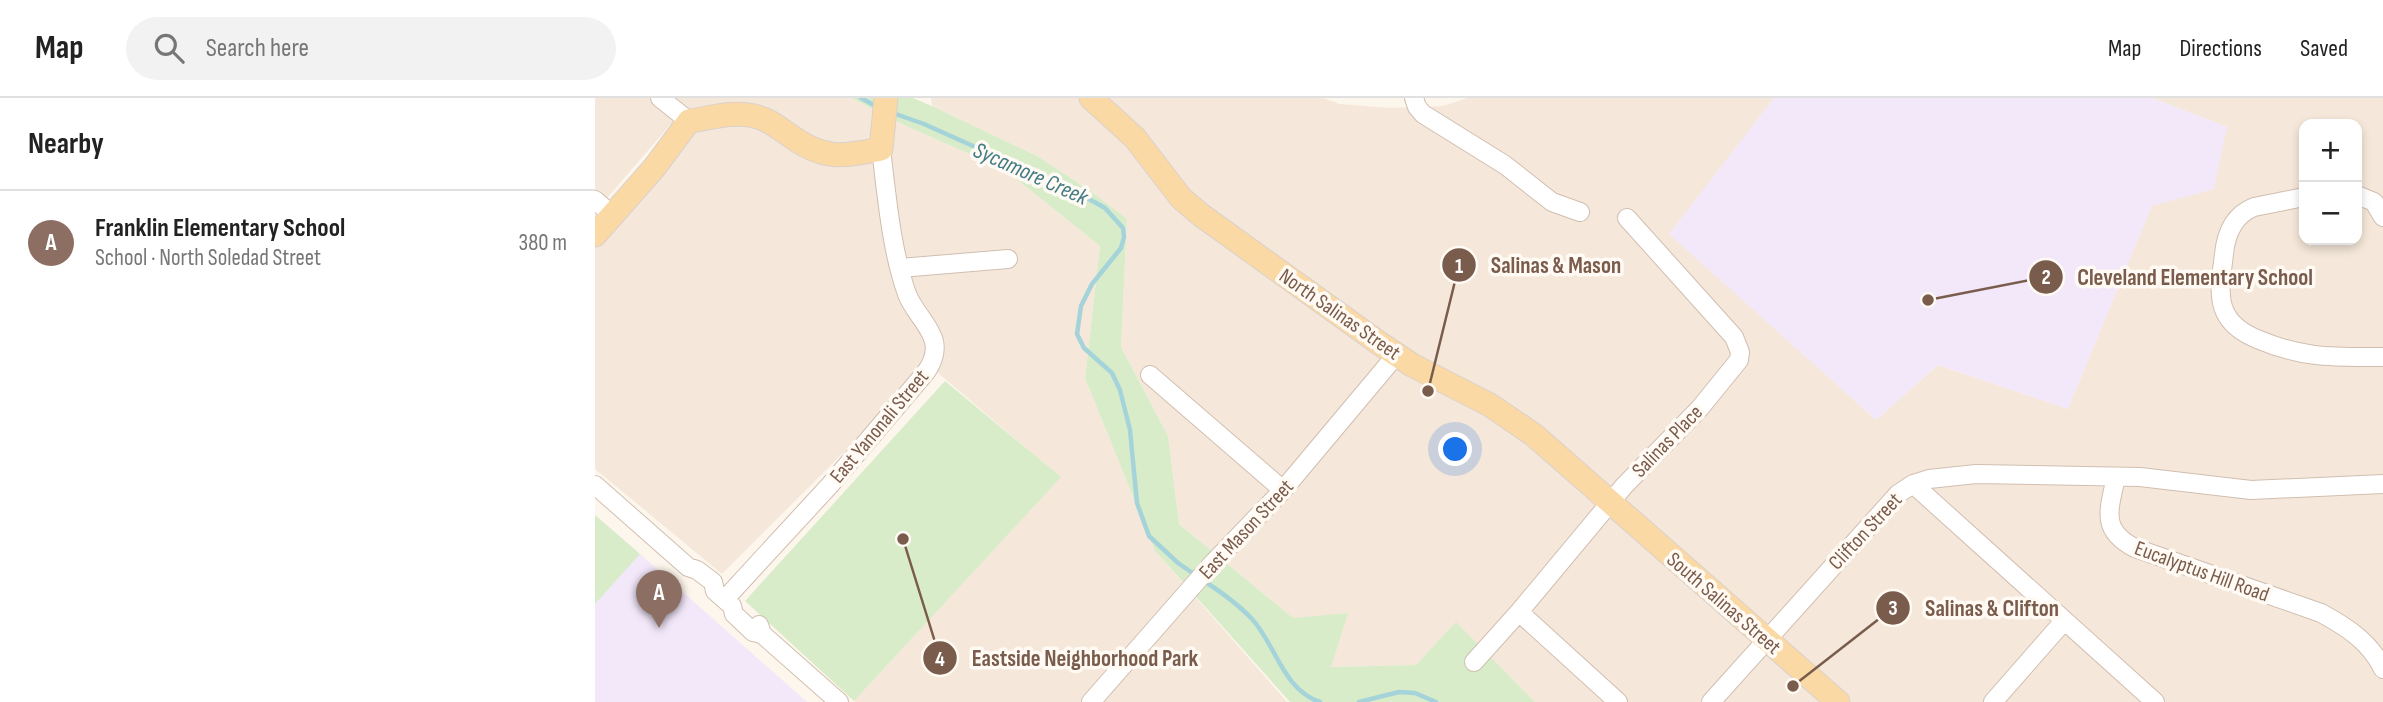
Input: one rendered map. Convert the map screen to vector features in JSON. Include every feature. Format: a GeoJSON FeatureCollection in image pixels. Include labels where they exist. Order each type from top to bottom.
{"type":"FeatureCollection","features":[{"type":"Feature","properties":{"kind":"main road","name":"North Salinas Street"},"geometry":{"type":"LineString","coordinates":[[1091,98],[1135,138],[1181,198],[1219,229],[1412,365],[1490,405],[1520,424],[1610,503]]}},
{"type":"Feature","properties":{"kind":"main road","name":"East Yanonali Street"},"geometry":{"type":"LineString","coordinates":[[881,149],[885,105]]}},
{"type":"Feature","properties":{"kind":"main road"},"geometry":{"type":"LineString","coordinates":[[595,235],[604,207],[654,168],[683,109],[741,113],[770,121],[796,140],[827,154],[846,156],[881,149]]}},
{"type":"Feature","properties":{"kind":"main road","name":"South Salinas Street"},"geometry":{"type":"LineString","coordinates":[[1610,503],[1838,702]]}},
{"type":"Feature","properties":{"kind":"street"},"geometry":{"type":"LineString","coordinates":[[660,98],[683,109]]}},
{"type":"Feature","properties":{"kind":"street"},"geometry":{"type":"LineString","coordinates":[[1414,98],[1423,114],[1505,165],[1556,205],[1580,212]]}},
{"type":"Feature","properties":{"kind":"street","name":"East Yanonali Street"},"geometry":{"type":"LineString","coordinates":[[724,599],[830,485],[930,365],[934,352],[933,337],[908,298],[900,268],[881,149]]}},
{"type":"Feature","properties":{"kind":"street"},"geometry":{"type":"LineString","coordinates":[[2362,197],[2374,202],[2383,217]]}},
{"type":"Feature","properties":{"kind":"street"},"geometry":{"type":"LineString","coordinates":[[2299,198],[2254,207],[2235,221],[2225,242],[2221,288],[2225,312],[2249,335],[2299,354],[2321,357],[2383,357]]}},
{"type":"Feature","properties":{"kind":"street","name":"Salinas Place"},"geometry":{"type":"LineString","coordinates":[[1474,662],[1610,503],[1735,367],[1740,352],[1734,337],[1627,218]]}},
{"type":"Feature","properties":{"kind":"street"},"geometry":{"type":"LineString","coordinates":[[900,268],[1009,259]]}},
{"type":"Feature","properties":{"kind":"street","name":"East Mason Street"},"geometry":{"type":"LineString","coordinates":[[1091,702],[1212,564],[1283,490],[1397,354]]}},
{"type":"Feature","properties":{"kind":"street"},"geometry":{"type":"LineString","coordinates":[[1150,375],[1283,490]]}},
{"type":"Feature","properties":{"kind":"street","name":"Clifton Street"},"geometry":{"type":"LineString","coordinates":[[1710,702],[1898,494],[1913,484],[1948,476],[1976,474],[2116,478]]}},
{"type":"Feature","properties":{"kind":"street"},"geometry":{"type":"LineString","coordinates":[[2116,478],[2167,479],[2251,490],[2383,484]]}},
{"type":"Feature","properties":{"kind":"street","name":"Eucalyptus Hill Road"},"geometry":{"type":"LineString","coordinates":[[2116,478],[2108,512],[2113,532],[2123,542],[2158,557],[2321,613],[2359,637],[2375,653],[2383,669]]}},
{"type":"Feature","properties":{"kind":"street"},"geometry":{"type":"LineString","coordinates":[[1913,484],[2155,702]]}},
{"type":"Feature","properties":{"kind":"street"},"geometry":{"type":"LineString","coordinates":[[595,485],[688,567],[691,578],[724,599],[734,614],[753,632],[762,634],[839,702]]}},
{"type":"Feature","properties":{"kind":"street"},"geometry":{"type":"LineString","coordinates":[[1519,612],[1618,702]]}},
{"type":"Feature","properties":{"kind":"street"},"geometry":{"type":"LineString","coordinates":[[1993,702],[2064,621]]}},
{"type":"Feature","properties":{"kind":"shaded area"},"geometry":{"type":"Polygon","coordinates":[[[595,98],[851,98],[908,127],[1004,169],[1100,246],[1085,378],[1155,551],[1287,702],[854,701],[1060,477],[930,366],[722,574],[595,469],[595,243],[699,110],[670,125],[595,212],[595,98]]]}},
{"type":"Feature","properties":{"kind":"shaded area"},"geometry":{"type":"Polygon","coordinates":[[[931,98],[1323,98],[1340,104],[1391,108],[1443,106],[1467,98],[1774,98],[1670,234],[1876,420],[1938,365],[2068,409],[2152,205],[2227,127],[2152,98],[2383,98],[2383,702],[1535,702],[1456,623],[1416,665],[1330,667],[1293,618],[1179,524],[1168,436],[1121,347],[1127,219],[1039,157],[932,106],[931,98]]]}},
{"type":"Feature","properties":{"kind":"shaded area"},"geometry":{"type":"Polygon","coordinates":[[[1774,98],[2152,98],[2227,127],[2214,189],[2152,206],[2068,409],[1938,365],[1876,420],[1669,234],[1774,98]]]}},
{"type":"Feature","properties":{"kind":"shaded area"},"geometry":{"type":"Polygon","coordinates":[[[595,515],[640,554],[807,702],[595,702],[595,515]]]}},
{"type":"Feature","properties":{"kind":"green space"},"geometry":{"type":"Polygon","coordinates":[[[851,98],[913,98],[932,106],[1039,157],[1127,219],[1121,347],[1168,436],[1179,524],[1293,618],[1348,613],[1331,667],[1416,665],[1456,622],[1535,702],[1290,702],[1155,551],[1085,378],[1100,246],[1004,169],[908,127],[851,98]]]}},
{"type":"Feature","properties":{"kind":"green space"},"geometry":{"type":"Polygon","coordinates":[[[945,381],[1061,477],[854,701],[745,601],[945,381]]]}},
{"type":"Feature","properties":{"kind":"green space"},"geometry":{"type":"Polygon","coordinates":[[[595,515],[640,554],[595,604],[595,515]]]}},
{"type":"Feature","properties":{"kind":"waterway","name":"Sycamore Creek"},"geometry":{"type":"LineString","coordinates":[[861,98],[879,108]]}},
{"type":"Feature","properties":{"kind":"waterway","name":"Sycamore Creek"},"geometry":{"type":"LineString","coordinates":[[890,112],[924,124],[1080,194],[1105,208],[1123,228],[1121,248],[1092,284],[1081,306],[1077,334],[1084,348],[1112,373],[1120,390],[1130,430],[1137,503],[1149,536],[1178,563],[1197,576]]}},
{"type":"Feature","properties":{"kind":"waterway","name":"Sycamore Creek"},"geometry":{"type":"LineString","coordinates":[[1204,581],[1229,598],[1252,619],[1297,688],[1320,702]]}},
{"type":"Feature","properties":{"kind":"waterway","name":"Sycamore Creek"},"geometry":{"type":"LineString","coordinates":[[1359,702],[1399,692],[1415,693],[1436,702]]}},
{"type":"Feature","properties":{"kind":"place","name":"Cleveland Elementary School"},"geometry":{"type":"Point","coordinates":[1928,300]}},
{"type":"Feature","properties":{"kind":"place","name":"Salinas & Mason"},"geometry":{"type":"Point","coordinates":[1428,391]}},
{"type":"Feature","properties":{"kind":"place","name":"Eastside Neighborhood Park"},"geometry":{"type":"Point","coordinates":[903,539]}},
{"type":"Feature","properties":{"kind":"place","name":"Franklin Elementary School"},"geometry":{"type":"Point","coordinates":[659,628]}},
{"type":"Feature","properties":{"kind":"place","name":"Salinas & Clifton"},"geometry":{"type":"Point","coordinates":[1793,686]}}]}
